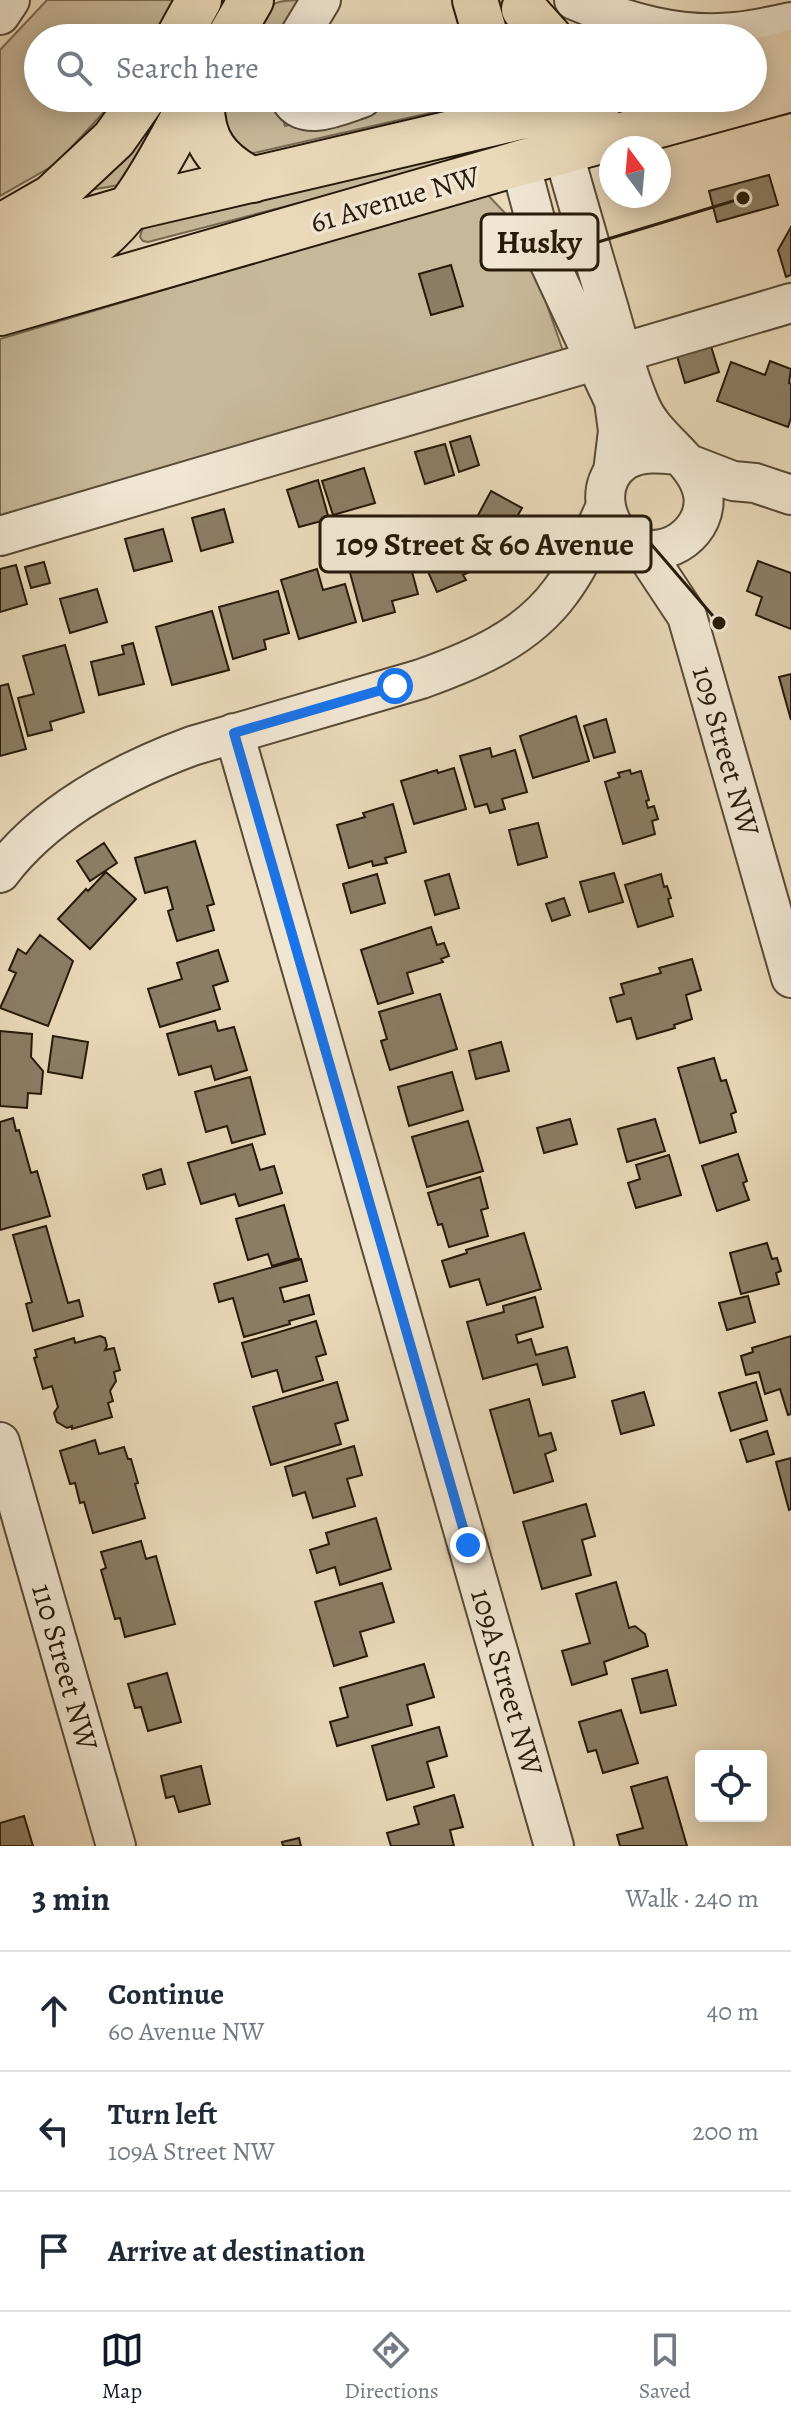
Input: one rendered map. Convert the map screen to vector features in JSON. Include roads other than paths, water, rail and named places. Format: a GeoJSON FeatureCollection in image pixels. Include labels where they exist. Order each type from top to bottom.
{"type":"FeatureCollection","features":[{"type":"Feature","properties":{"kind":"main road"},"geometry":{"type":"LineString","coordinates":[[186,24],[199,0]]}},
{"type":"Feature","properties":{"kind":"main road"},"geometry":{"type":"LineString","coordinates":[[237,24],[251,0]]}},
{"type":"Feature","properties":{"kind":"main road"},"geometry":{"type":"LineString","coordinates":[[475,0],[482,24]]}},
{"type":"Feature","properties":{"kind":"main road"},"geometry":{"type":"LineString","coordinates":[[767,56],[791,52]]}},
{"type":"Feature","properties":{"kind":"main road","name":"61 Avenue NW"},"geometry":{"type":"LineString","coordinates":[[767,96],[791,89]]}},
{"type":"Feature","properties":{"kind":"main road"},"geometry":{"type":"LineString","coordinates":[[0,227],[52,197],[114,139],[133,112]]}},
{"type":"Feature","properties":{"kind":"main road"},"geometry":{"type":"LineString","coordinates":[[0,280],[71,257],[104,237],[130,208],[186,112]]}},
{"type":"Feature","properties":{"kind":"main road"},"geometry":{"type":"LineString","coordinates":[[202,112],[202,119],[219,158],[253,180]]}},
{"type":"Feature","properties":{"kind":"main road","name":"61 Avenue NW"},"geometry":{"type":"LineString","coordinates":[[0,246],[130,208],[253,180],[495,112]]}},
{"type":"Feature","properties":{"kind":"main road"},"geometry":{"type":"LineString","coordinates":[[507,112],[520,163]]}},
{"type":"Feature","properties":{"kind":"main road"},"geometry":{"type":"LineString","coordinates":[[552,112],[563,151]]}},
{"type":"Feature","properties":{"kind":"main road","name":"61 Avenue NW"},"geometry":{"type":"LineString","coordinates":[[0,313],[706,112]]}},
{"type":"Feature","properties":{"kind":"street"},"geometry":{"type":"LineString","coordinates":[[0,15],[10,0]]}},
{"type":"Feature","properties":{"kind":"street"},"geometry":{"type":"LineString","coordinates":[[306,24],[321,0]]}},
{"type":"Feature","properties":{"kind":"street"},"geometry":{"type":"LineString","coordinates":[[574,0],[642,24]]}},
{"type":"Feature","properties":{"kind":"street"},"geometry":{"type":"LineString","coordinates":[[767,26],[791,22]]}},
{"type":"Feature","properties":{"kind":"street"},"geometry":{"type":"LineString","coordinates":[[563,151],[614,401],[618,431],[609,490],[613,525],[637,546],[655,550],[669,548],[697,525],[786,494]]}},
{"type":"Feature","properties":{"kind":"street"},"geometry":{"type":"LineString","coordinates":[[520,163],[543,249],[607,356],[637,397],[650,424],[698,477],[703,496],[697,525]]}},
{"type":"Feature","properties":{"kind":"street"},"geometry":{"type":"LineString","coordinates":[[0,536],[791,303]]}},
{"type":"Feature","properties":{"kind":"street"},"geometry":{"type":"LineString","coordinates":[[0,873],[36,835],[73,806],[114,780],[157,759],[456,666],[515,637],[539,617],[561,592],[577,565],[625,460],[658,453],[733,481],[755,483],[786,494]]}},
{"type":"Feature","properties":{"kind":"street","name":"109 Street NW"},"geometry":{"type":"LineString","coordinates":[[687,616],[693,589],[697,525]]}},
{"type":"Feature","properties":{"kind":"street"},"geometry":{"type":"LineString","coordinates":[[561,592],[637,546]]}},
{"type":"Feature","properties":{"kind":"street","name":"109 Street NW"},"geometry":{"type":"LineString","coordinates":[[637,546],[687,616],[791,978]]}},
{"type":"Feature","properties":{"kind":"street","name":"109A Street NW"},"geometry":{"type":"LineString","coordinates":[[234,733],[554,1846]]}},
{"type":"Feature","properties":{"kind":"street","name":"110 Street NW"},"geometry":{"type":"LineString","coordinates":[[0,1442],[116,1846]]}},
{"type":"Feature","properties":{"kind":"place","name":"Husky"},"geometry":{"type":"Point","coordinates":[743,198]}},
{"type":"Feature","properties":{"kind":"place","name":"109 Street & 60 Avenue"},"geometry":{"type":"Point","coordinates":[719,623]}}]}
